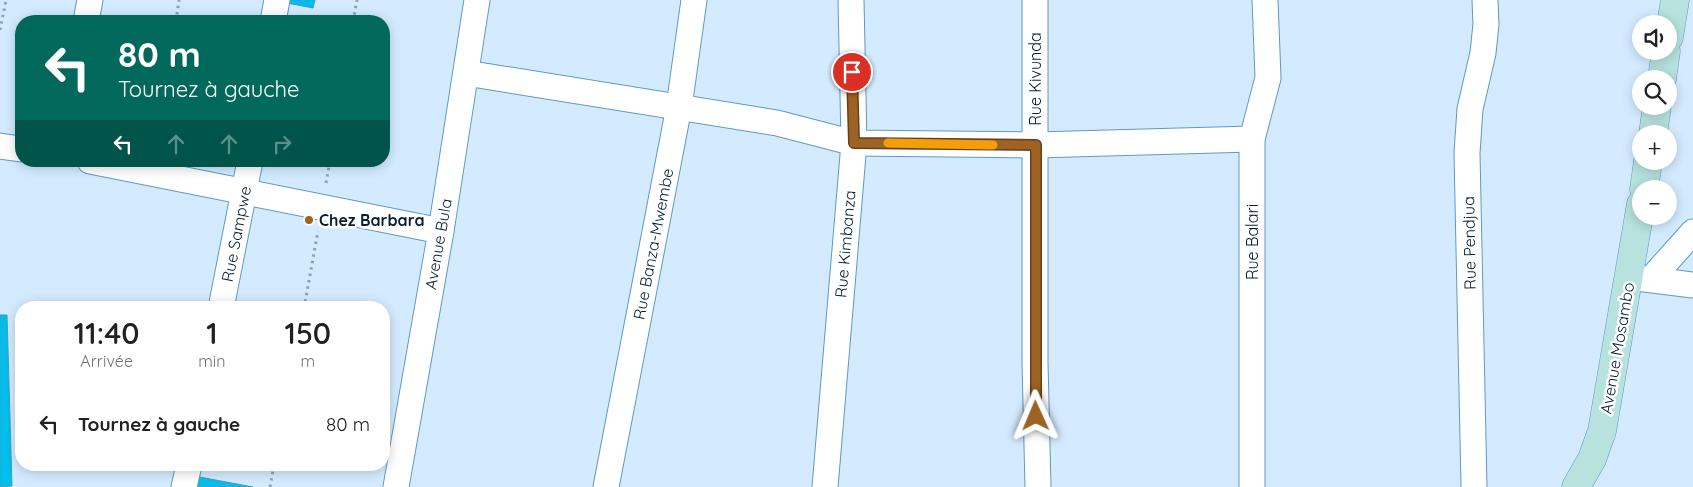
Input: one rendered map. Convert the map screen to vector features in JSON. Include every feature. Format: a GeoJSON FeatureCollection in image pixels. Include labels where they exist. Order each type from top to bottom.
{"type":"FeatureCollection","features":[{"type":"Feature","properties":{"kind":"street"},"geometry":{"type":"LineString","coordinates":[[87,15],[90,0]]}},
{"type":"Feature","properties":{"kind":"street"},"geometry":{"type":"LineString","coordinates":[[274,15],[277,0]]}},
{"type":"Feature","properties":{"kind":"street","name":"Avenue Bula"},"geometry":{"type":"LineString","coordinates":[[396,487],[441,231],[477,0]]}},
{"type":"Feature","properties":{"kind":"street","name":"Rue Banza-Mwembe"},"geometry":{"type":"LineString","coordinates":[[606,487],[679,107],[694,0]]}},
{"type":"Feature","properties":{"kind":"street","name":"Rue Kimbanza"},"geometry":{"type":"LineString","coordinates":[[825,487],[854,143],[851,0]]}},
{"type":"Feature","properties":{"kind":"street","name":"Rue Kivunda"},"geometry":{"type":"LineString","coordinates":[[1035,0],[1035,362],[1038,487]]}},
{"type":"Feature","properties":{"kind":"street","name":"Rue Balari"},"geometry":{"type":"LineString","coordinates":[[1252,487],[1252,139],[1268,78],[1265,0]]}},
{"type":"Feature","properties":{"kind":"street","name":"Rue Pendjua"},"geometry":{"type":"LineString","coordinates":[[1474,487],[1467,153],[1470,109],[1483,52],[1486,24],[1485,0]]}},
{"type":"Feature","properties":{"kind":"street"},"geometry":{"type":"LineString","coordinates":[[1673,15],[1675,0]]}},
{"type":"Feature","properties":{"kind":"street"},"geometry":{"type":"LineString","coordinates":[[466,73],[777,123],[854,143],[1036,145],[1252,139]]}},
{"type":"Feature","properties":{"kind":"street"},"geometry":{"type":"LineString","coordinates":[[0,146],[15,148]]}},
{"type":"Feature","properties":{"kind":"street"},"geometry":{"type":"LineString","coordinates":[[120,167],[441,231]]}},
{"type":"Feature","properties":{"kind":"street","name":"Rue Sampwe"},"geometry":{"type":"LineString","coordinates":[[222,301],[249,167]]}},
{"type":"Feature","properties":{"kind":"street","name":"Avenue Mosambo"},"geometry":{"type":"LineString","coordinates":[[1576,487],[1592,459],[1602,431],[1640,278],[1641,225]]}},
{"type":"Feature","properties":{"kind":"street"},"geometry":{"type":"LineString","coordinates":[[1640,278],[1693,232]]}},
{"type":"Feature","properties":{"kind":"street"},"geometry":{"type":"LineString","coordinates":[[1640,278],[1693,285]]}},
{"type":"Feature","properties":{"kind":"street"},"geometry":{"type":"LineString","coordinates":[[184,487],[188,471]]}},
{"type":"Feature","properties":{"kind":"path"},"geometry":{"type":"LineString","coordinates":[[0,30],[6,0]]}},
{"type":"Feature","properties":{"kind":"path"},"geometry":{"type":"LineString","coordinates":[[177,15],[179,0]]}},
{"type":"Feature","properties":{"kind":"path"},"geometry":{"type":"LineString","coordinates":[[354,15],[357,0]]}},
{"type":"Feature","properties":{"kind":"path"},"geometry":{"type":"LineString","coordinates":[[305,301],[329,167]]}},
{"type":"Feature","properties":{"kind":"path"},"geometry":{"type":"LineString","coordinates":[[270,487],[273,471]]}},
{"type":"Feature","properties":{"kind":"building"},"geometry":{"type":"Polygon","coordinates":[[[288,0],[315,0],[313,8],[287,3],[288,0]]]}},
{"type":"Feature","properties":{"kind":"building"},"geometry":{"type":"Polygon","coordinates":[[[0,315],[7,315],[12,486],[0,487],[0,315]]]}},
{"type":"Feature","properties":{"kind":"building"},"geometry":{"type":"Polygon","coordinates":[[[189,475],[253,487],[187,487],[189,475]]]}},
{"type":"Feature","properties":{"kind":"slow traffic"},"geometry":{"type":"LineString","coordinates":[[888,143],[993,145]]}},
{"type":"Feature","properties":{"kind":"place","name":"Chez Barbara"},"geometry":{"type":"Point","coordinates":[309,220]}},
{"type":"Feature","properties":{"kind":"route"},"geometry":{"type":"LineString","coordinates":[[852,72],[854,143],[1036,145],[1036,416]]}}]}
